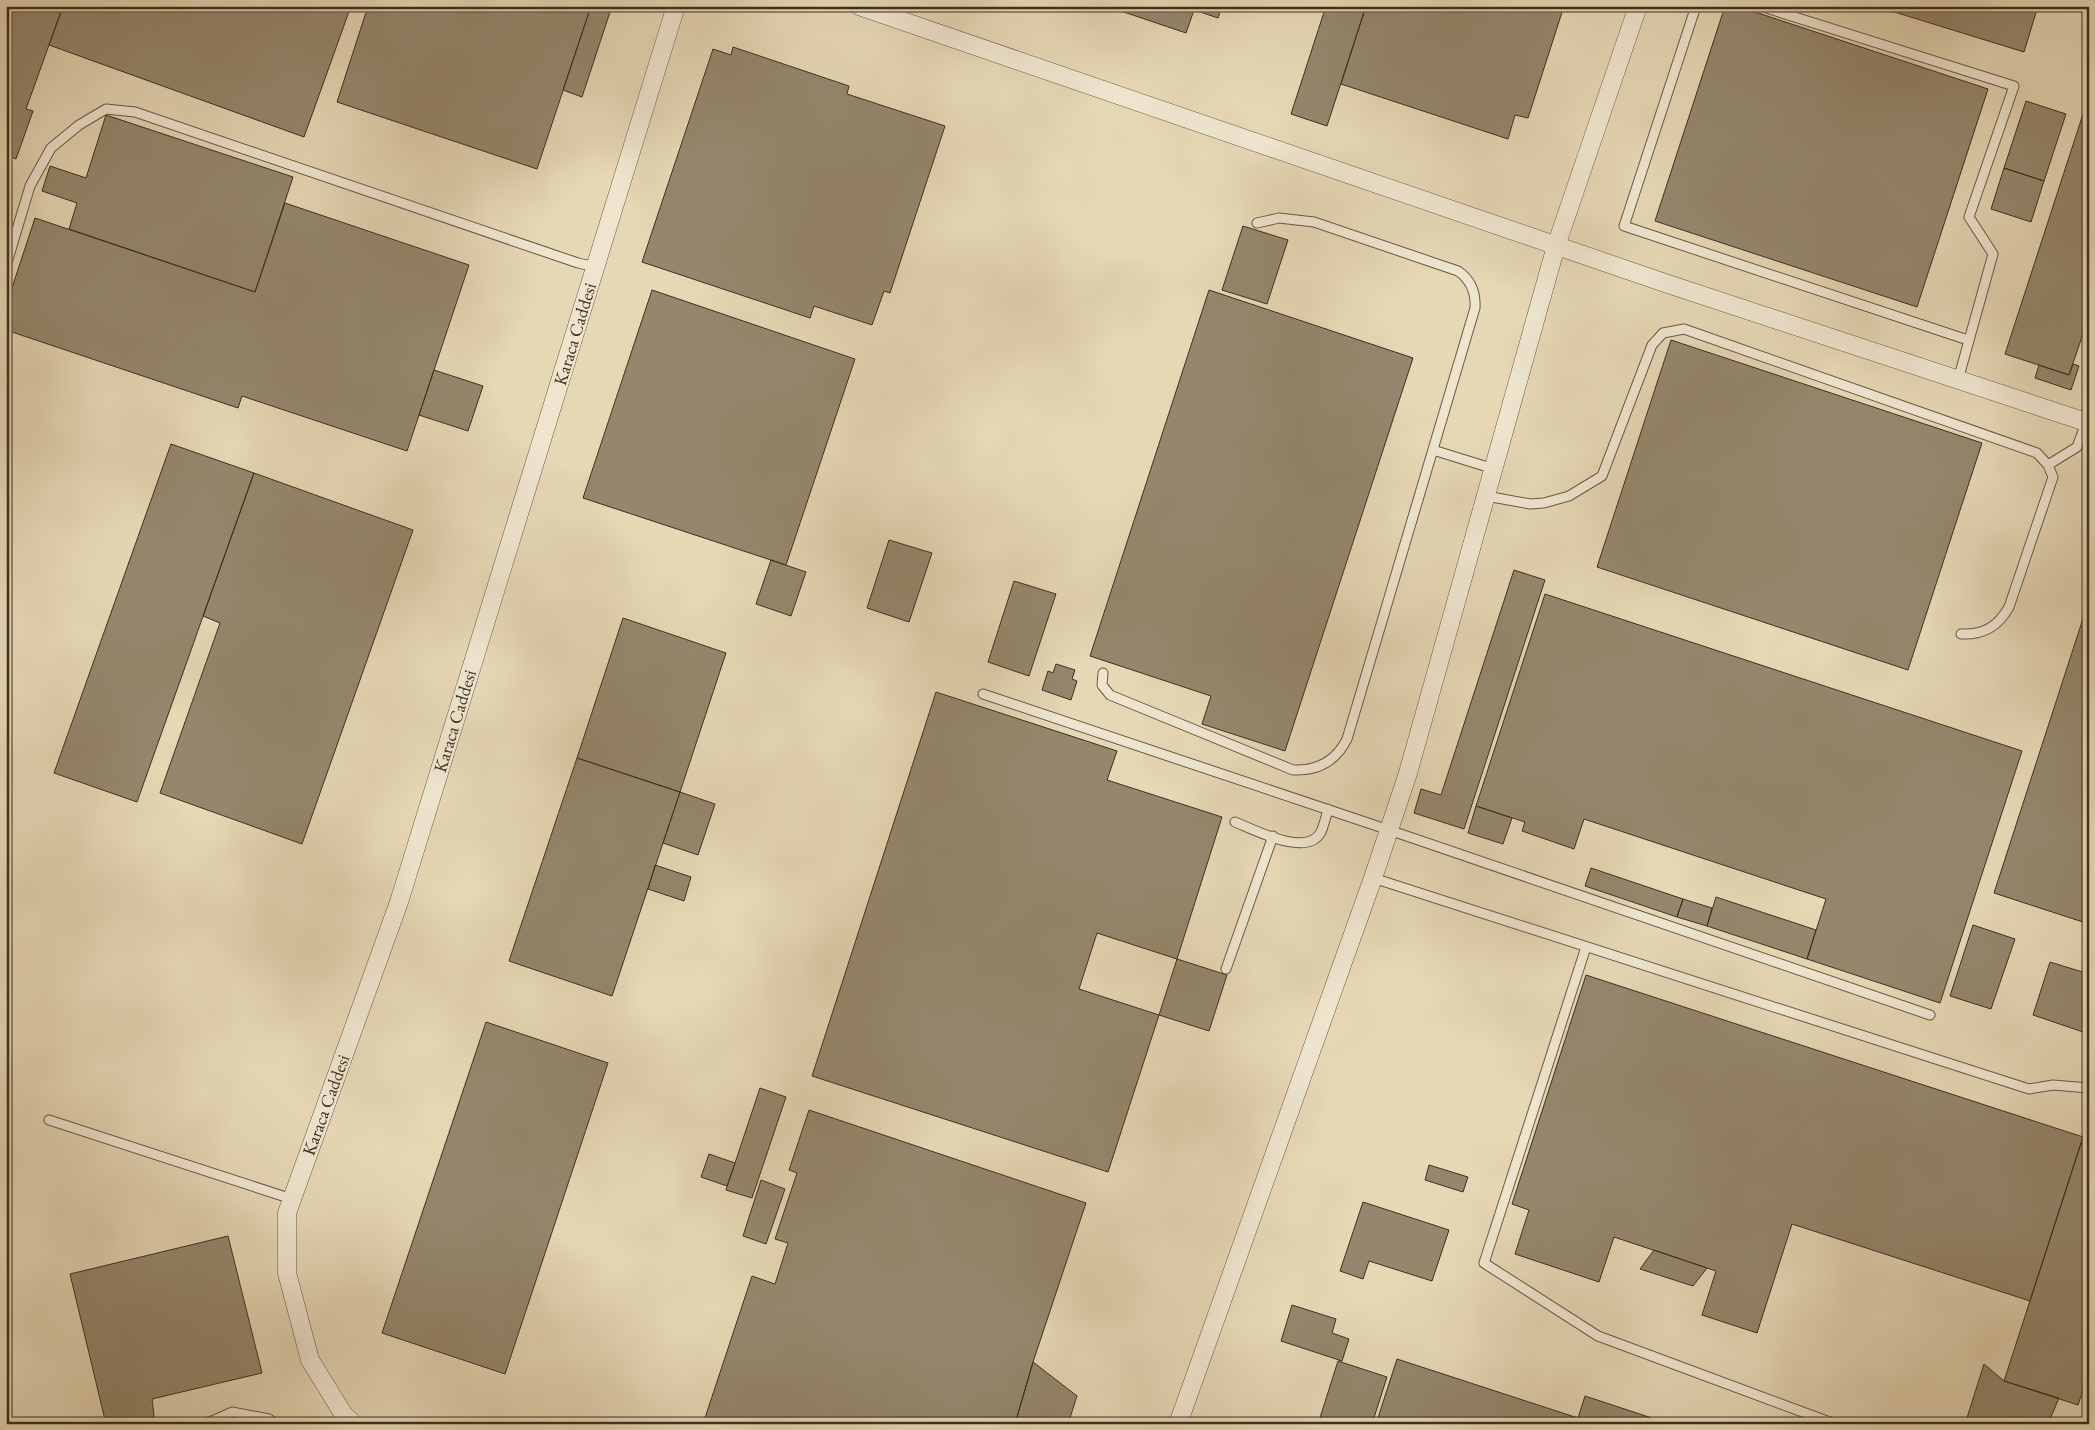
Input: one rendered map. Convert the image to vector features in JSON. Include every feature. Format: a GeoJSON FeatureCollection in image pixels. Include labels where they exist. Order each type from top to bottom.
{"type":"FeatureCollection","features":[{"type":"Feature","properties":{"kind":"street","name":"Karaca Caddesi"},"geometry":{"type":"LineString","coordinates":[[354,1424],[344,1415],[310,1360],[286,1273],[287,1213],[399,902],[676,6]]}},
{"type":"Feature","properties":{"kind":"street"},"geometry":{"type":"LineString","coordinates":[[859,6],[1556,246],[2088,423]]}},
{"type":"Feature","properties":{"kind":"street"},"geometry":{"type":"LineString","coordinates":[[1178,1424],[1373,878],[1408,773],[1556,246],[1638,6]]}},
{"type":"Feature","properties":{"kind":"lane"},"geometry":{"type":"LineString","coordinates":[[1696,6],[1624,226],[1968,340]]}},
{"type":"Feature","properties":{"kind":"lane"},"geometry":{"type":"LineString","coordinates":[[1760,6],[2014,86],[1969,217],[1993,254],[1958,380]]}},
{"type":"Feature","properties":{"kind":"lane"},"geometry":{"type":"LineString","coordinates":[[6,266],[30,186],[51,148],[79,125],[106,109],[136,112],[578,264],[596,267]]}},
{"type":"Feature","properties":{"kind":"lane"},"geometry":{"type":"LineString","coordinates":[[1103,673],[1102,685],[1110,695],[1293,770],[1310,770],[1328,762],[1339,752],[1347,739],[1475,308],[1474,293],[1468,280],[1458,270],[1314,222],[1279,218],[1257,223]]}},
{"type":"Feature","properties":{"kind":"lane"},"geometry":{"type":"LineString","coordinates":[[1486,496],[1530,504],[1544,503],[1569,496],[1602,476],[1652,345],[1663,333],[1684,329],[2037,453],[2048,465],[2053,477],[2009,607],[2000,621],[1988,630],[1961,634]]}},
{"type":"Feature","properties":{"kind":"lane"},"geometry":{"type":"LineString","coordinates":[[2048,465],[2077,447],[2088,423]]}},
{"type":"Feature","properties":{"kind":"lane"},"geometry":{"type":"LineString","coordinates":[[1433,450],[1494,469]]}},
{"type":"Feature","properties":{"kind":"lane"},"geometry":{"type":"LineString","coordinates":[[983,694],[1328,809],[1930,1015]]}},
{"type":"Feature","properties":{"kind":"lane"},"geometry":{"type":"LineString","coordinates":[[1235,822],[1300,844],[1313,840],[1321,832],[1328,809]]}},
{"type":"Feature","properties":{"kind":"lane"},"geometry":{"type":"LineString","coordinates":[[1226,969],[1273,836]]}},
{"type":"Feature","properties":{"kind":"lane"},"geometry":{"type":"LineString","coordinates":[[1373,878],[2029,1089],[2053,1085],[2089,1088]]}},
{"type":"Feature","properties":{"kind":"lane"},"geometry":{"type":"LineString","coordinates":[[1586,947],[1484,1263],[1598,1336],[1835,1424]]}},
{"type":"Feature","properties":{"kind":"lane"},"geometry":{"type":"LineString","coordinates":[[49,1120],[292,1200]]}},
{"type":"Feature","properties":{"kind":"lane"},"geometry":{"type":"LineString","coordinates":[[205,1424],[232,1412],[269,1418],[275,1424]]}},
{"type":"Feature","properties":{"kind":"building"},"geometry":{"type":"Polygon","coordinates":[[[6,6],[63,6],[26,109],[33,111],[16,159],[6,155],[6,6]]]}},
{"type":"Feature","properties":{"kind":"building"},"geometry":{"type":"Polygon","coordinates":[[[63,6],[351,6],[304,137],[49,45],[63,6]]]}},
{"type":"Feature","properties":{"kind":"building"},"geometry":{"type":"Polygon","coordinates":[[[368,6],[591,6],[537,169],[337,102],[368,6]]]}},
{"type":"Feature","properties":{"kind":"building"},"geometry":{"type":"Polygon","coordinates":[[[591,6],[612,6],[582,97],[563,90],[591,6]]]}},
{"type":"Feature","properties":{"kind":"building"},"geometry":{"type":"Polygon","coordinates":[[[1106,6],[1222,6],[1218,18],[1194,10],[1186,33],[1106,6]]]}},
{"type":"Feature","properties":{"kind":"building"},"geometry":{"type":"Polygon","coordinates":[[[1326,6],[1366,6],[1327,126],[1291,114],[1326,6]]]}},
{"type":"Feature","properties":{"kind":"building"},"geometry":{"type":"Polygon","coordinates":[[[1366,6],[1564,6],[1528,118],[1515,115],[1508,139],[1341,84],[1366,6]]]}},
{"type":"Feature","properties":{"kind":"building"},"geometry":{"type":"Polygon","coordinates":[[[1725,6],[1737,6],[1988,89],[1917,307],[1655,221],[1725,6]]]}},
{"type":"Feature","properties":{"kind":"building"},"geometry":{"type":"Polygon","coordinates":[[[1875,6],[2038,6],[2024,52],[1875,6]]]}},
{"type":"Feature","properties":{"kind":"building"},"geometry":{"type":"Polygon","coordinates":[[[733,47],[849,86],[847,94],[945,126],[890,293],[884,291],[872,325],[814,306],[810,318],[642,262],[713,49],[731,55],[733,47]]]}},
{"type":"Feature","properties":{"kind":"building"},"geometry":{"type":"Polygon","coordinates":[[[2026,101],[2066,114],[2044,181],[2004,168],[2026,101]]]}},
{"type":"Feature","properties":{"kind":"building"},"geometry":{"type":"Polygon","coordinates":[[[2084,111],[2089,113],[2089,323],[2087,322],[2069,375],[2005,354],[2084,111]]]}},
{"type":"Feature","properties":{"kind":"building"},"geometry":{"type":"Polygon","coordinates":[[[106,115],[293,177],[255,292],[69,229],[77,203],[42,191],[50,166],[86,178],[106,115]]]}},
{"type":"Feature","properties":{"kind":"building"},"geometry":{"type":"Polygon","coordinates":[[[2004,168],[2044,181],[2031,222],[1991,209],[2004,168]]]}},
{"type":"Feature","properties":{"kind":"building"},"geometry":{"type":"Polygon","coordinates":[[[285,203],[469,265],[407,451],[242,396],[238,408],[6,330],[6,306],[35,218],[255,292],[285,203]]]}},
{"type":"Feature","properties":{"kind":"building"},"geometry":{"type":"Polygon","coordinates":[[[1243,226],[1288,240],[1267,304],[1222,290],[1243,226]]]}},
{"type":"Feature","properties":{"kind":"building"},"geometry":{"type":"Polygon","coordinates":[[[652,290],[855,359],[786,565],[583,498],[652,290]]]}},
{"type":"Feature","properties":{"kind":"building"},"geometry":{"type":"Polygon","coordinates":[[[1209,290],[1413,358],[1285,751],[1202,724],[1211,696],[1090,656],[1209,290]]]}},
{"type":"Feature","properties":{"kind":"building"},"geometry":{"type":"Polygon","coordinates":[[[1671,340],[1982,443],[1908,670],[1597,567],[1671,340]]]}},
{"type":"Feature","properties":{"kind":"building"},"geometry":{"type":"Polygon","coordinates":[[[2073,364],[2079,366],[2071,390],[2035,378],[2039,365],[2069,375],[2073,364]]]}},
{"type":"Feature","properties":{"kind":"building"},"geometry":{"type":"Polygon","coordinates":[[[434,370],[483,386],[468,431],[419,415],[434,370]]]}},
{"type":"Feature","properties":{"kind":"building"},"geometry":{"type":"Polygon","coordinates":[[[171,444],[254,473],[137,802],[54,773],[171,444]]]}},
{"type":"Feature","properties":{"kind":"building"},"geometry":{"type":"Polygon","coordinates":[[[254,473],[413,530],[302,844],[160,793],[220,623],[203,616],[254,473]]]}},
{"type":"Feature","properties":{"kind":"building"},"geometry":{"type":"Polygon","coordinates":[[[889,540],[932,553],[909,622],[867,608],[889,540]]]}},
{"type":"Feature","properties":{"kind":"building"},"geometry":{"type":"Polygon","coordinates":[[[771,560],[806,572],[791,616],[756,604],[771,560]]]}},
{"type":"Feature","properties":{"kind":"building"},"geometry":{"type":"Polygon","coordinates":[[[1514,570],[1545,580],[1464,829],[1414,813],[1421,789],[1441,795],[1514,570]]]}},
{"type":"Feature","properties":{"kind":"building"},"geometry":{"type":"Polygon","coordinates":[[[1014,581],[1056,594],[1029,676],[988,662],[1014,581]]]}},
{"type":"Feature","properties":{"kind":"building"},"geometry":{"type":"Polygon","coordinates":[[[1545,594],[2022,751],[1940,1003],[1807,959],[1826,899],[1584,819],[1574,849],[1522,831],[1525,822],[1476,806],[1545,594]]]}},
{"type":"Feature","properties":{"kind":"building"},"geometry":{"type":"Polygon","coordinates":[[[2089,600],[2089,924],[1994,893],[2089,600]]]}},
{"type":"Feature","properties":{"kind":"building"},"geometry":{"type":"Polygon","coordinates":[[[623,618],[726,653],[680,792],[577,758],[623,618]]]}},
{"type":"Feature","properties":{"kind":"building"},"geometry":{"type":"Polygon","coordinates":[[[1056,664],[1075,670],[1072,679],[1077,681],[1071,700],[1042,690],[1048,671],[1053,673],[1056,664]]]}},
{"type":"Feature","properties":{"kind":"building"},"geometry":{"type":"Polygon","coordinates":[[[936,692],[1117,751],[1107,780],[1222,817],[1177,959],[1097,933],[1079,989],[1159,1015],[1108,1172],[812,1076],[936,692]]]}},
{"type":"Feature","properties":{"kind":"building"},"geometry":{"type":"Polygon","coordinates":[[[577,758],[680,792],[612,996],[509,961],[577,758]]]}},
{"type":"Feature","properties":{"kind":"building"},"geometry":{"type":"Polygon","coordinates":[[[680,792],[715,804],[698,855],[663,843],[680,792]]]}},
{"type":"Feature","properties":{"kind":"building"},"geometry":{"type":"Polygon","coordinates":[[[1476,806],[1512,818],[1503,844],[1468,833],[1476,806]]]}},
{"type":"Feature","properties":{"kind":"building"},"geometry":{"type":"Polygon","coordinates":[[[655,865],[691,877],[684,901],[648,889],[655,865]]]}},
{"type":"Feature","properties":{"kind":"building"},"geometry":{"type":"Polygon","coordinates":[[[1591,868],[1683,899],[1677,917],[1585,886],[1591,868]]]}},
{"type":"Feature","properties":{"kind":"building"},"geometry":{"type":"Polygon","coordinates":[[[1716,897],[1816,930],[1807,959],[1707,926],[1716,897]]]}},
{"type":"Feature","properties":{"kind":"building"},"geometry":{"type":"Polygon","coordinates":[[[1683,899],[1712,908],[1707,926],[1677,917],[1683,899]]]}},
{"type":"Feature","properties":{"kind":"building"},"geometry":{"type":"Polygon","coordinates":[[[1973,925],[2015,939],[1991,1009],[1950,996],[1973,925]]]}},
{"type":"Feature","properties":{"kind":"building"},"geometry":{"type":"Polygon","coordinates":[[[1177,959],[1227,975],[1209,1031],[1159,1015],[1177,959]]]}},
{"type":"Feature","properties":{"kind":"building"},"geometry":{"type":"Polygon","coordinates":[[[2050,962],[2089,974],[2089,1034],[2033,1015],[2050,962]]]}},
{"type":"Feature","properties":{"kind":"building"},"geometry":{"type":"Polygon","coordinates":[[[1586,975],[2083,1137],[2030,1301],[1792,1224],[1757,1333],[1702,1315],[1716,1271],[1614,1237],[1599,1282],[1515,1254],[1529,1210],[1512,1204],[1586,975]]]}},
{"type":"Feature","properties":{"kind":"building"},"geometry":{"type":"Polygon","coordinates":[[[486,1022],[608,1063],[505,1374],[382,1333],[486,1022]]]}},
{"type":"Feature","properties":{"kind":"building"},"geometry":{"type":"Polygon","coordinates":[[[760,1088],[786,1097],[752,1198],[726,1190],[760,1088]]]}},
{"type":"Feature","properties":{"kind":"building"},"geometry":{"type":"Polygon","coordinates":[[[809,1110],[1086,1203],[1033,1362],[1015,1424],[703,1424],[752,1276],[775,1284],[788,1243],[775,1239],[797,1173],[789,1170],[809,1110]]]}},
{"type":"Feature","properties":{"kind":"building"},"geometry":{"type":"Polygon","coordinates":[[[2083,1137],[2089,1139],[2089,1372],[2078,1405],[2004,1381],[2083,1137]]]}},
{"type":"Feature","properties":{"kind":"building"},"geometry":{"type":"Polygon","coordinates":[[[709,1154],[735,1163],[727,1186],[701,1177],[709,1154]]]}},
{"type":"Feature","properties":{"kind":"building"},"geometry":{"type":"Polygon","coordinates":[[[1429,1165],[1468,1177],[1463,1192],[1425,1180],[1429,1165]]]}},
{"type":"Feature","properties":{"kind":"building"},"geometry":{"type":"Polygon","coordinates":[[[761,1180],[785,1189],[766,1244],[743,1236],[761,1180]]]}},
{"type":"Feature","properties":{"kind":"building"},"geometry":{"type":"Polygon","coordinates":[[[1363,1202],[1449,1230],[1432,1281],[1369,1261],[1363,1279],[1340,1271],[1363,1202]]]}},
{"type":"Feature","properties":{"kind":"building"},"geometry":{"type":"Polygon","coordinates":[[[228,1236],[262,1373],[152,1399],[155,1424],[106,1424],[70,1274],[228,1236]]]}},
{"type":"Feature","properties":{"kind":"building"},"geometry":{"type":"Polygon","coordinates":[[[1654,1250],[1707,1268],[1693,1286],[1640,1269],[1654,1250]]]}},
{"type":"Feature","properties":{"kind":"building"},"geometry":{"type":"Polygon","coordinates":[[[1292,1305],[1336,1319],[1332,1333],[1349,1339],[1342,1361],[1281,1341],[1292,1305]]]}},
{"type":"Feature","properties":{"kind":"building"},"geometry":{"type":"Polygon","coordinates":[[[1397,1359],[1578,1418],[1585,1396],[1670,1424],[1376,1424],[1397,1359]]]}},
{"type":"Feature","properties":{"kind":"building"},"geometry":{"type":"Polygon","coordinates":[[[1338,1361],[1387,1377],[1372,1424],[1318,1424],[1338,1361]]]}},
{"type":"Feature","properties":{"kind":"building"},"geometry":{"type":"Polygon","coordinates":[[[1033,1362],[1077,1396],[1068,1424],[1015,1424],[1033,1362]]]}},
{"type":"Feature","properties":{"kind":"building"},"geometry":{"type":"Polygon","coordinates":[[[1984,1364],[2004,1381],[2059,1398],[2048,1424],[1965,1424],[1984,1364]]]}}]}
